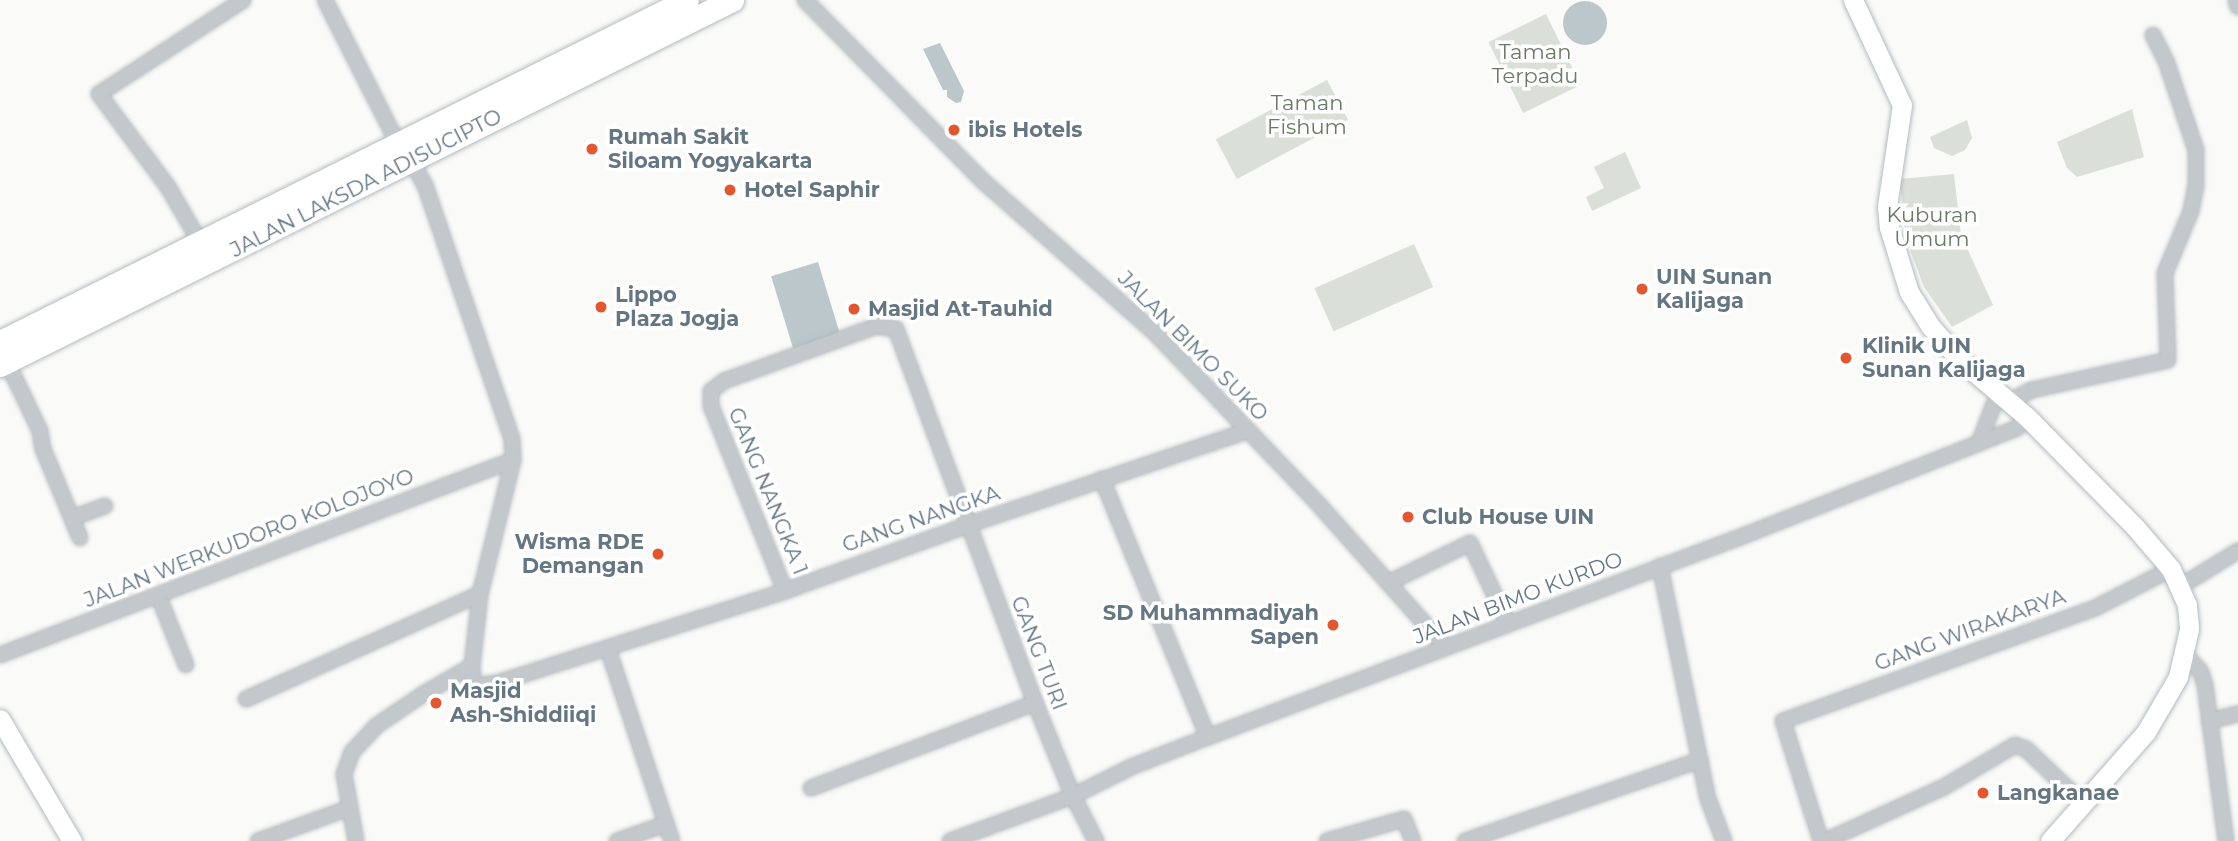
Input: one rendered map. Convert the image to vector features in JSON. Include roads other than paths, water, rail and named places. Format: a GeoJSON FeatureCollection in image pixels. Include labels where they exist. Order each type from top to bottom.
{"type":"FeatureCollection","features":[{"type":"Feature","properties":{"kind":"main road","name":"JALAN LAKSDA ADISUCIPTO"},"geometry":{"type":"LineString","coordinates":[[3,356],[125,291],[405,152],[687,0]]}},
{"type":"Feature","properties":{"kind":"main road","name":"JALAN LAKSDA ADISUCIPTO"},"geometry":{"type":"LineString","coordinates":[[125,291],[200,243],[405,152],[732,0]]}},
{"type":"Feature","properties":{"kind":"main road"},"geometry":{"type":"LineString","coordinates":[[1853,0],[1902,106],[1887,206],[1889,227],[1909,292],[1930,326],[1959,359],[2027,417],[2127,519],[2176,577],[2187,605],[2189,628],[2178,677],[2146,732],[2050,841]]}},
{"type":"Feature","properties":{"kind":"main road"},"geometry":{"type":"LineString","coordinates":[[0,719],[72,841]]}},
{"type":"Feature","properties":{"kind":"street"},"geometry":{"type":"LineString","coordinates":[[200,243],[167,187],[99,94],[243,0]]}},
{"type":"Feature","properties":{"kind":"street"},"geometry":{"type":"LineString","coordinates":[[325,0],[425,186],[512,439],[513,460],[480,594],[472,666],[376,726],[352,752],[344,775],[356,841]]}},
{"type":"Feature","properties":{"kind":"street","name":"JALAN BIMO SUKO"},"geometry":{"type":"LineString","coordinates":[[805,0],[985,183],[1154,332],[1321,507],[1446,649]]}},
{"type":"Feature","properties":{"kind":"street"},"geometry":{"type":"LineString","coordinates":[[2236,0],[2238,8]]}},
{"type":"Feature","properties":{"kind":"street"},"geometry":{"type":"LineString","coordinates":[[1979,443],[1993,406],[2005,399],[2032,390],[2168,360],[2165,273],[2191,211],[2196,185],[2196,150],[2166,61],[2153,35]]}},
{"type":"Feature","properties":{"kind":"street","name":"GANG TURI"},"geometry":{"type":"LineString","coordinates":[[711,406],[711,391],[724,381],[877,326],[896,329],[1035,703],[1073,796]]}},
{"type":"Feature","properties":{"kind":"street"},"geometry":{"type":"LineString","coordinates":[[3,356],[40,431],[43,449],[80,538]]}},
{"type":"Feature","properties":{"kind":"street","name":"GANG NANGKA 1"},"geometry":{"type":"LineString","coordinates":[[711,406],[785,591]]}},
{"type":"Feature","properties":{"kind":"street","name":"JALAN BIMO KURDO"},"geometry":{"type":"LineString","coordinates":[[950,841],[1073,796],[1131,767],[1208,737],[1446,649],[1979,443],[2017,428],[2027,417]]}},
{"type":"Feature","properties":{"kind":"street","name":"GANG NANGKA"},"geometry":{"type":"LineString","coordinates":[[472,666],[473,682],[484,687],[785,591],[968,524],[1248,431]]}},
{"type":"Feature","properties":{"kind":"street","name":"JALAN WERKUDORO KOLOJOYO"},"geometry":{"type":"LineString","coordinates":[[0,655],[513,460]]}},
{"type":"Feature","properties":{"kind":"street"},"geometry":{"type":"LineString","coordinates":[[1102,478],[1208,737]]}},
{"type":"Feature","properties":{"kind":"street"},"geometry":{"type":"LineString","coordinates":[[72,518],[106,506]]}},
{"type":"Feature","properties":{"kind":"street"},"geometry":{"type":"LineString","coordinates":[[1388,583],[1470,543],[1508,623]]}},
{"type":"Feature","properties":{"kind":"street","name":"GANG WIRAKARYA"},"geometry":{"type":"LineString","coordinates":[[1823,841],[1781,724],[1787,718],[2095,608],[2238,551]]}},
{"type":"Feature","properties":{"kind":"street"},"geometry":{"type":"LineString","coordinates":[[1660,566],[1709,799],[1724,841]]}},
{"type":"Feature","properties":{"kind":"street"},"geometry":{"type":"LineString","coordinates":[[246,699],[480,594]]}},
{"type":"Feature","properties":{"kind":"street"},"geometry":{"type":"LineString","coordinates":[[159,595],[186,665]]}},
{"type":"Feature","properties":{"kind":"street"},"geometry":{"type":"LineString","coordinates":[[608,649],[672,841]]}},
{"type":"Feature","properties":{"kind":"street"},"geometry":{"type":"LineString","coordinates":[[2185,654],[2203,679],[2226,841]]}},
{"type":"Feature","properties":{"kind":"street"},"geometry":{"type":"LineString","coordinates":[[811,788],[1035,703]]}},
{"type":"Feature","properties":{"kind":"street"},"geometry":{"type":"LineString","coordinates":[[2209,721],[2238,714]]}},
{"type":"Feature","properties":{"kind":"street"},"geometry":{"type":"LineString","coordinates":[[1823,841],[1944,787],[2015,745],[2026,749],[2084,804]]}},
{"type":"Feature","properties":{"kind":"street"},"geometry":{"type":"LineString","coordinates":[[1465,841],[1700,760]]}},
{"type":"Feature","properties":{"kind":"street"},"geometry":{"type":"LineString","coordinates":[[1073,796],[1096,841]]}},
{"type":"Feature","properties":{"kind":"street"},"geometry":{"type":"LineString","coordinates":[[258,841],[349,808]]}},
{"type":"Feature","properties":{"kind":"street"},"geometry":{"type":"LineString","coordinates":[[1327,841],[1404,819],[1413,841]]}},
{"type":"Feature","properties":{"kind":"street"},"geometry":{"type":"LineString","coordinates":[[617,841],[666,824]]}},
{"type":"Feature","properties":{"kind":"place","name":"ibis Hotels"},"geometry":{"type":"Point","coordinates":[954,130]}},
{"type":"Feature","properties":{"kind":"place","name":"Rumah Sakit Siloam Yogyakarta"},"geometry":{"type":"Point","coordinates":[592,149]}},
{"type":"Feature","properties":{"kind":"place","name":"Hotel Saphir"},"geometry":{"type":"Point","coordinates":[730,190]}},
{"type":"Feature","properties":{"kind":"place","name":"UIN Sunan Kalijaga"},"geometry":{"type":"Point","coordinates":[1642,289]}},
{"type":"Feature","properties":{"kind":"place","name":"Lippo Plaza Jogja"},"geometry":{"type":"Point","coordinates":[601,307]}},
{"type":"Feature","properties":{"kind":"place","name":"Masjid At-Tauhid"},"geometry":{"type":"Point","coordinates":[854,309]}},
{"type":"Feature","properties":{"kind":"place","name":"Klinik UIN Sunan Kalijaga"},"geometry":{"type":"Point","coordinates":[1846,358]}},
{"type":"Feature","properties":{"kind":"place","name":"Club House UIN"},"geometry":{"type":"Point","coordinates":[1408,517]}},
{"type":"Feature","properties":{"kind":"place","name":"Wisma RDE Demangan"},"geometry":{"type":"Point","coordinates":[658,554]}},
{"type":"Feature","properties":{"kind":"place","name":"SD Muhammadiyah Sapen"},"geometry":{"type":"Point","coordinates":[1333,625]}},
{"type":"Feature","properties":{"kind":"place","name":"Masjid Ash-Shiddiiqi"},"geometry":{"type":"Point","coordinates":[436,703]}},
{"type":"Feature","properties":{"kind":"place","name":"Langkanae"},"geometry":{"type":"Point","coordinates":[1983,793]}},
{"type":"Feature","properties":{"kind":"park label","name":"Taman Terpadu"},"geometry":{"type":"Point","coordinates":[1535,64]}},
{"type":"Feature","properties":{"kind":"park label","name":"Taman Fishum"},"geometry":{"type":"Point","coordinates":[1307,115]}},
{"type":"Feature","properties":{"kind":"park label","name":"Kuburan Umum"},"geometry":{"type":"Point","coordinates":[1932,227]}}]}
